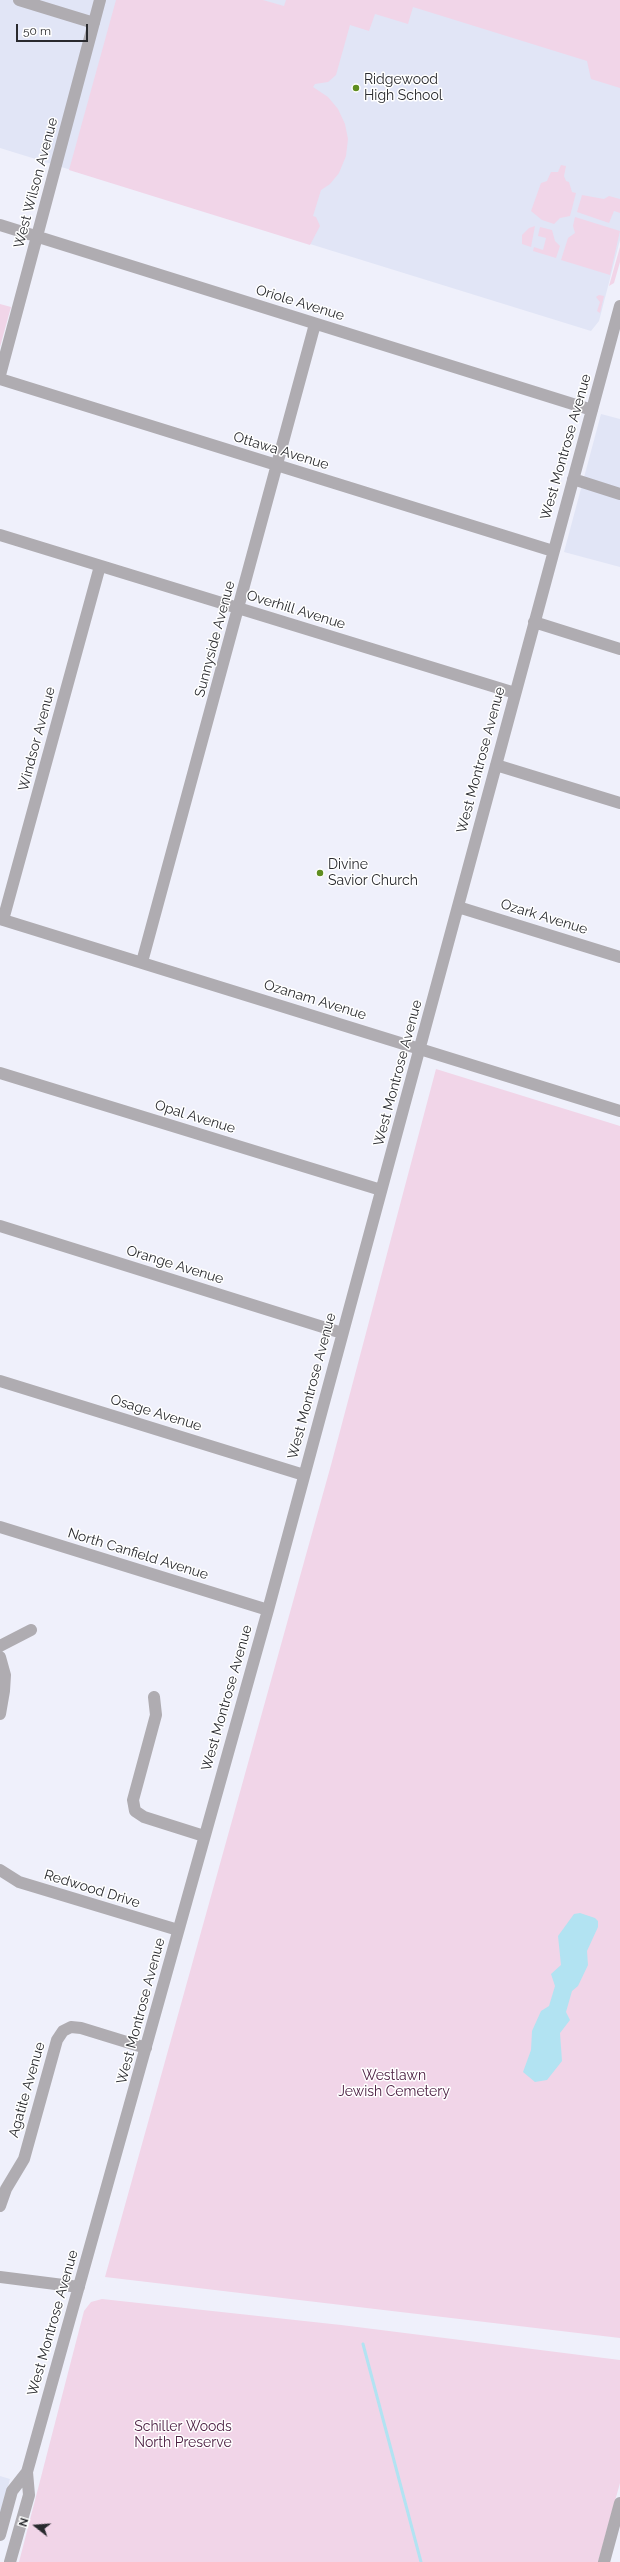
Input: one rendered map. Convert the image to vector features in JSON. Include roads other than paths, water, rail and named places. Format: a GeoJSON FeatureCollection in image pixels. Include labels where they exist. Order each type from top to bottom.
{"type":"FeatureCollection","features":[{"type":"Feature","properties":{"kind":"street"},"geometry":{"type":"LineString","coordinates":[[19,0],[94,23]]}},
{"type":"Feature","properties":{"kind":"street","name":"West Wilson Avenue"},"geometry":{"type":"LineString","coordinates":[[0,375],[100,0]]}},
{"type":"Feature","properties":{"kind":"street","name":"Oriole Avenue"},"geometry":{"type":"LineString","coordinates":[[0,225],[592,410]]}},
{"type":"Feature","properties":{"kind":"street","name":"West Montrose Avenue"},"geometry":{"type":"LineString","coordinates":[[10,2562],[29,2495],[27,2472],[268,1610],[553,551],[592,410],[616,340],[620,306]]}},
{"type":"Feature","properties":{"kind":"street","name":"Sunnyside Avenue"},"geometry":{"type":"LineString","coordinates":[[142,962],[315,324]]}},
{"type":"Feature","properties":{"kind":"street","name":"Ottawa Avenue"},"geometry":{"type":"LineString","coordinates":[[0,379],[553,551]]}},
{"type":"Feature","properties":{"kind":"street"},"geometry":{"type":"LineString","coordinates":[[573,479],[620,494]]}},
{"type":"Feature","properties":{"kind":"street","name":"Overhill Avenue"},"geometry":{"type":"LineString","coordinates":[[0,534],[515,693]]}},
{"type":"Feature","properties":{"kind":"street","name":"Windsor Avenue"},"geometry":{"type":"LineString","coordinates":[[1,920],[100,566]]}},
{"type":"Feature","properties":{"kind":"street"},"geometry":{"type":"LineString","coordinates":[[534,622],[620,649]]}},
{"type":"Feature","properties":{"kind":"street"},"geometry":{"type":"LineString","coordinates":[[496,764],[620,803]]}},
{"type":"Feature","properties":{"kind":"street","name":"Ozark Avenue"},"geometry":{"type":"LineString","coordinates":[[458,907],[620,957]]}},
{"type":"Feature","properties":{"kind":"street","name":"Ozanam Avenue"},"geometry":{"type":"LineString","coordinates":[[1,920],[142,962],[620,1111]]}},
{"type":"Feature","properties":{"kind":"street","name":"Opal Avenue"},"geometry":{"type":"LineString","coordinates":[[0,1073],[381,1190]]}},
{"type":"Feature","properties":{"kind":"street","name":"Orange Avenue"},"geometry":{"type":"LineString","coordinates":[[0,1226],[342,1333]]}},
{"type":"Feature","properties":{"kind":"street","name":"Osage Avenue"},"geometry":{"type":"LineString","coordinates":[[0,1381],[304,1475]]}},
{"type":"Feature","properties":{"kind":"street","name":"North Canfield Avenue"},"geometry":{"type":"LineString","coordinates":[[0,1527],[268,1610]]}},
{"type":"Feature","properties":{"kind":"street"},"geometry":{"type":"LineString","coordinates":[[0,1646],[31,1630]]}},
{"type":"Feature","properties":{"kind":"street"},"geometry":{"type":"LineString","coordinates":[[0,1657],[4,1675],[4,1691],[0,1714]]}},
{"type":"Feature","properties":{"kind":"street"},"geometry":{"type":"LineString","coordinates":[[154,1696],[156,1715],[133,1800],[135,1811],[144,1817],[204,1836]]}},
{"type":"Feature","properties":{"kind":"street","name":"Redwood Drive"},"geometry":{"type":"LineString","coordinates":[[0,1870],[19,1882],[178,1930]]}},
{"type":"Feature","properties":{"kind":"street","name":"Agatite Avenue"},"geometry":{"type":"LineString","coordinates":[[0,2206],[6,2189],[24,2159],[57,2040],[67,2028],[81,2028],[146,2048]]}},
{"type":"Feature","properties":{"kind":"street"},"geometry":{"type":"LineString","coordinates":[[0,2277],[79,2287]]}},
{"type":"Feature","properties":{"kind":"street","name":"West Montrose Avenue"},"geometry":{"type":"LineString","coordinates":[[0,2535],[12,2491],[27,2472]]}},
{"type":"Feature","properties":{"kind":"street"},"geometry":{"type":"LineString","coordinates":[[604,2562],[620,2503]]}},
{"type":"Feature","properties":{"kind":"water"},"geometry":{"type":"Polygon","coordinates":[[[580,1913],[595,1918],[598,1921],[598,1927],[587,1951],[588,1965],[578,1986],[572,1991],[566,2012],[570,2020],[560,2033],[562,2061],[547,2080],[535,2082],[523,2072],[531,2050],[532,2031],[541,2011],[549,2006],[555,1986],[551,1974],[561,1965],[558,1936],[574,1914],[580,1913]]]}},
{"type":"Feature","properties":{"kind":"waterway"},"geometry":{"type":"LineString","coordinates":[[363,2344],[421,2562]]}},
{"type":"Feature","properties":{"kind":"place","name":"Ridgewood High School"},"geometry":{"type":"Point","coordinates":[356,88]}},
{"type":"Feature","properties":{"kind":"place","name":"Divine Savior Church"},"geometry":{"type":"Point","coordinates":[320,873]}},
{"type":"Feature","properties":{"kind":"park label","name":"Westlawn Jewish Cemetery"},"geometry":{"type":"Point","coordinates":[394,2084]}},
{"type":"Feature","properties":{"kind":"park label","name":"Schiller Woods North Preserve"},"geometry":{"type":"Point","coordinates":[183,2436]}}]}
